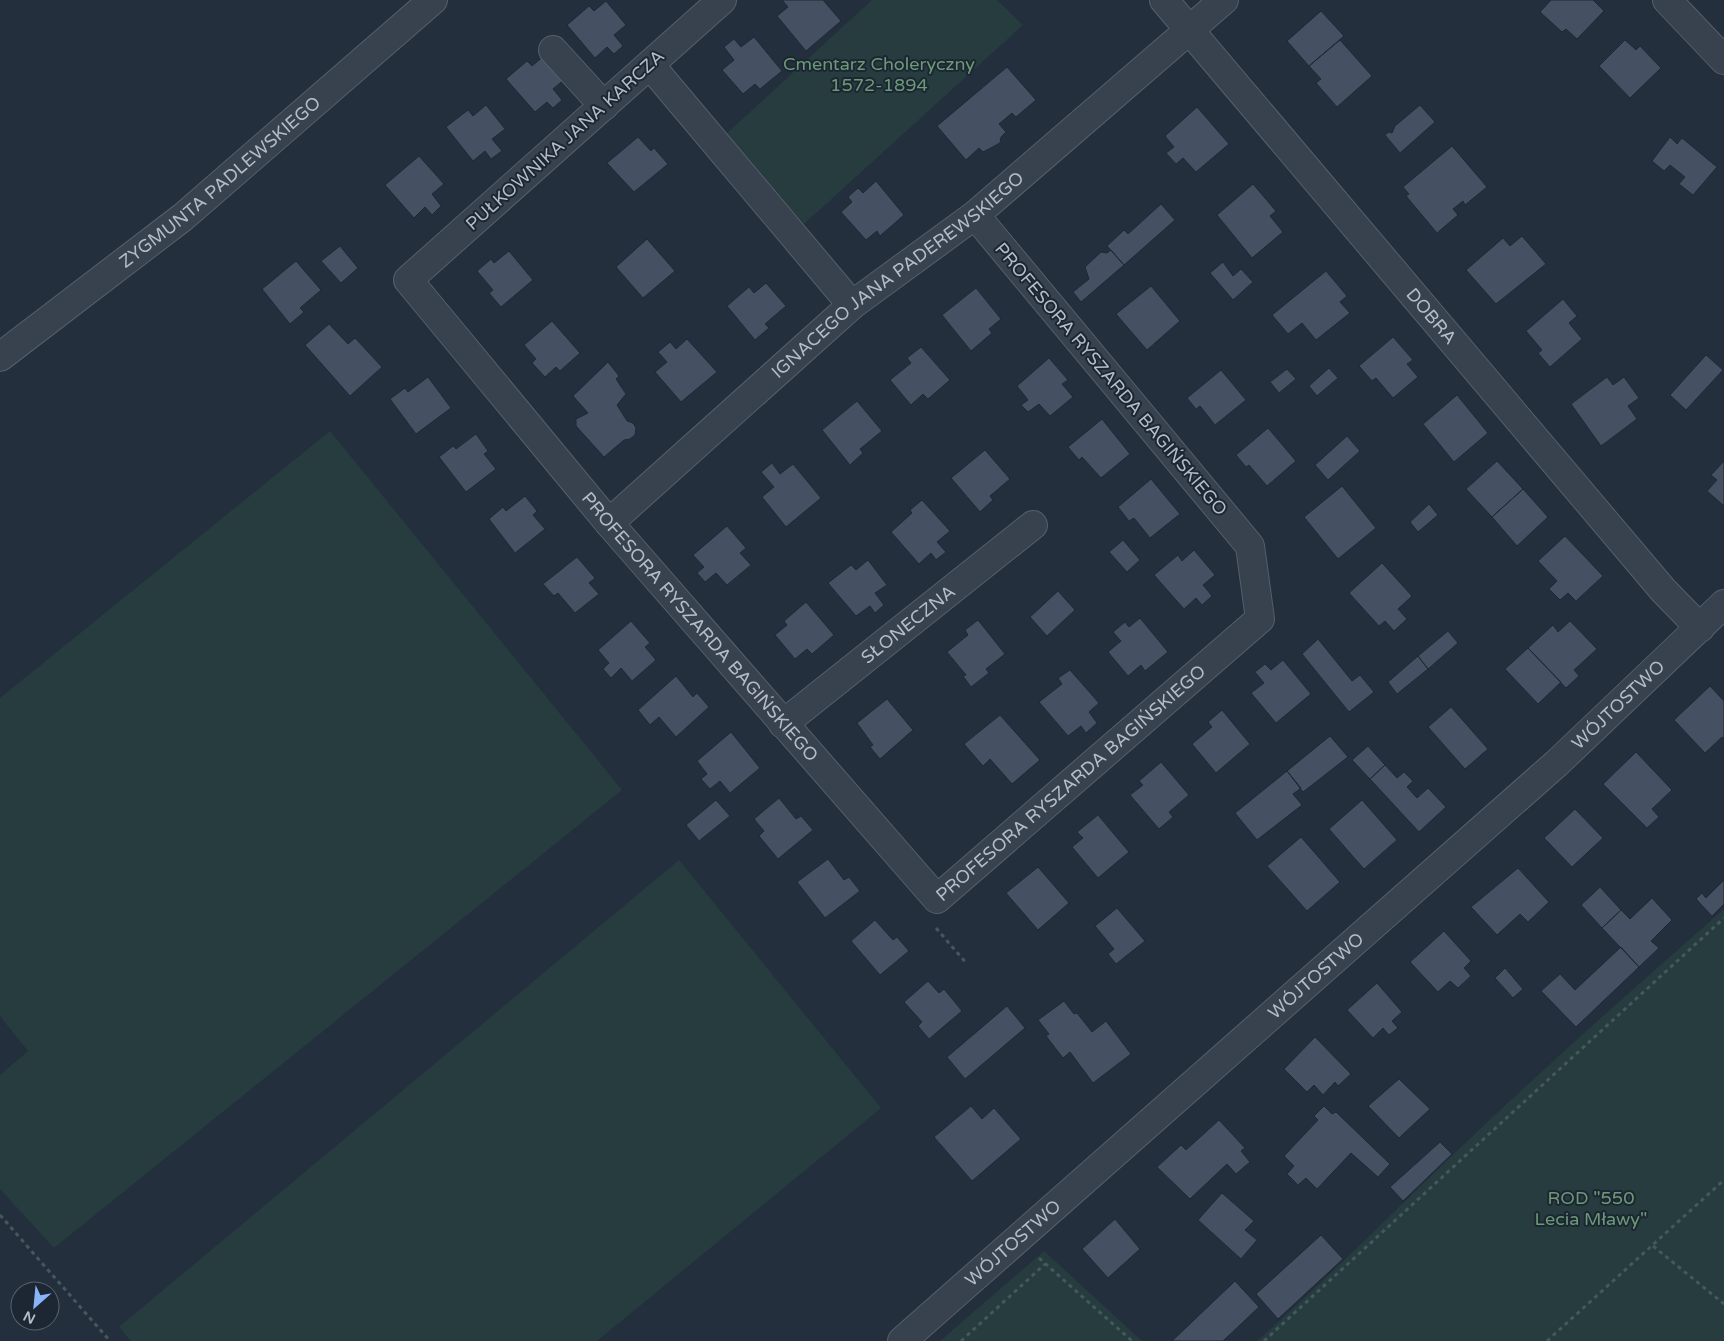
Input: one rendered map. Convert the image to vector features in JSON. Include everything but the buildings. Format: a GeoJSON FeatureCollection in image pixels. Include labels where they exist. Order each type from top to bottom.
{"type":"FeatureCollection","features":[{"type":"Feature","properties":{"kind":"street","name":"ZYGMUNTA PADLEWSKIEGO"},"geometry":{"type":"LineString","coordinates":[[0,357],[183,217],[433,0]]}},
{"type":"Feature","properties":{"kind":"street","name":"PUŁKOWNIKA JANA KARCZA"},"geometry":{"type":"LineString","coordinates":[[408,280],[722,0]]}},
{"type":"Feature","properties":{"kind":"street","name":"DOBRA"},"geometry":{"type":"LineString","coordinates":[[1164,0],[1656,583],[1700,628]]}},
{"type":"Feature","properties":{"kind":"street","name":"IGNACEGO JANA PADEREWSKIEGO"},"geometry":{"type":"LineString","coordinates":[[609,523],[852,305],[975,215],[1224,0]]}},
{"type":"Feature","properties":{"kind":"street"},"geometry":{"type":"LineString","coordinates":[[1682,5],[1724,60]]}},
{"type":"Feature","properties":{"kind":"street"},"geometry":{"type":"LineString","coordinates":[[553,50],[604,106]]}},
{"type":"Feature","properties":{"kind":"street"},"geometry":{"type":"LineString","coordinates":[[650,65],[852,305]]}},
{"type":"Feature","properties":{"kind":"street","name":"PROFESORA RYSZARDA BAGIŃSKIEGO"},"geometry":{"type":"LineString","coordinates":[[408,280],[609,523],[937,899],[1260,619],[1250,546],[975,215]]}},
{"type":"Feature","properties":{"kind":"street","name":"SŁONECZNA"},"geometry":{"type":"LineString","coordinates":[[783,724],[1033,525]]}},
{"type":"Feature","properties":{"kind":"street","name":"WÓJTOSTWO"},"geometry":{"type":"LineString","coordinates":[[902,1341],[1557,763],[1724,604]]}},
{"type":"Feature","properties":{"kind":"path"},"geometry":{"type":"LineString","coordinates":[[1264,1341],[1724,918]]}},
{"type":"Feature","properties":{"kind":"path"},"geometry":{"type":"LineString","coordinates":[[1548,1341],[1724,1180]]}},
{"type":"Feature","properties":{"kind":"path"},"geometry":{"type":"LineString","coordinates":[[0,1215],[110,1341]]}},
{"type":"Feature","properties":{"kind":"path"},"geometry":{"type":"LineString","coordinates":[[1013,1243],[1031,1252],[1132,1341]]}},
{"type":"Feature","properties":{"kind":"path"},"geometry":{"type":"LineString","coordinates":[[1653,1246],[1724,1304]]}},
{"type":"Feature","properties":{"kind":"path"},"geometry":{"type":"LineString","coordinates":[[961,1341],[1045,1264]]}},
{"type":"Feature","properties":{"kind":"green space","name":"Cmentarz Choleryczny 1572-1894"},"geometry":{"type":"Polygon","coordinates":[[[872,0],[997,0],[1023,25],[804,224],[725,135],[872,0]]]}},
{"type":"Feature","properties":{"kind":"green space"},"geometry":{"type":"Polygon","coordinates":[[[330,431],[622,790],[54,1248],[0,1189],[0,1075],[28,1051],[0,1016],[0,698],[330,431]]]}},
{"type":"Feature","properties":{"kind":"green space"},"geometry":{"type":"Polygon","coordinates":[[[679,860],[881,1108],[597,1341],[131,1341],[119,1327],[679,860]]]}},
{"type":"Feature","properties":{"kind":"green space","name":"ROD \"550 Lecia Mławy\""},"geometry":{"type":"Polygon","coordinates":[[[1724,909],[1724,1341],[1257,1341],[1525,1087],[1724,909]]]}},
{"type":"Feature","properties":{"kind":"green space"},"geometry":{"type":"Polygon","coordinates":[[[1044,1251],[1142,1341],[940,1341],[1037,1257],[1044,1251]]]}}]}
